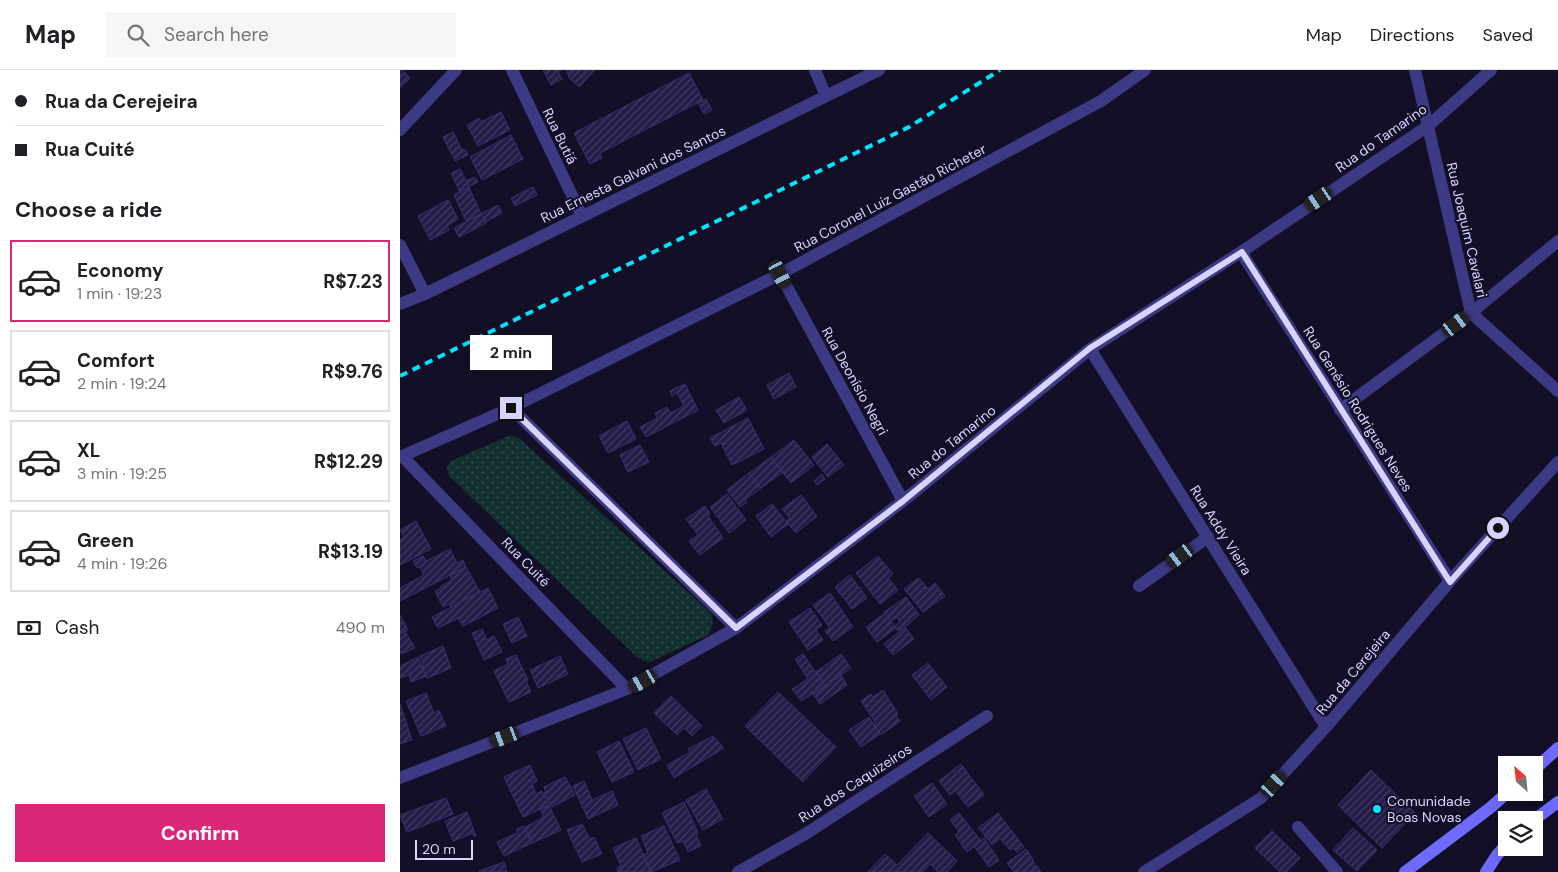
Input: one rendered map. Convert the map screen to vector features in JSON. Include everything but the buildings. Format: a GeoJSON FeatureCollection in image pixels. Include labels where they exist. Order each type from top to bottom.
{"type":"FeatureCollection","features":[{"type":"Feature","properties":{"kind":"street"},"geometry":{"type":"LineString","coordinates":[[400,130],[456,70]]}},
{"type":"Feature","properties":{"kind":"street","name":"Rua Butiá"},"geometry":{"type":"LineString","coordinates":[[512,70],[582,216]]}},
{"type":"Feature","properties":{"kind":"street"},"geometry":{"type":"LineString","coordinates":[[815,70],[826,96]]}},
{"type":"Feature","properties":{"kind":"street","name":"Rua Ernesta Galvani dos Santos"},"geometry":{"type":"LineString","coordinates":[[400,304],[425,294],[879,70]]}},
{"type":"Feature","properties":{"kind":"street","name":"Rua Coronel Luiz Gastão Richeter"},"geometry":{"type":"LineString","coordinates":[[401,456],[511,408],[780,274],[1101,100],[1145,70]]}},
{"type":"Feature","properties":{"kind":"street","name":"Rua Joaquim Cavalari"},"geometry":{"type":"LineString","coordinates":[[1414,70],[1471,313],[1558,391]]}},
{"type":"Feature","properties":{"kind":"street","name":"Rua do Tamarino"},"geometry":{"type":"LineString","coordinates":[[400,778],[627,690],[736,628],[903,501],[1090,348],[1242,252],[1428,126],[1491,70]]}},
{"type":"Feature","properties":{"kind":"street"},"geometry":{"type":"LineString","coordinates":[[1340,410],[1471,313],[1558,241]]}},
{"type":"Feature","properties":{"kind":"street"},"geometry":{"type":"LineString","coordinates":[[400,245],[425,294]]}},
{"type":"Feature","properties":{"kind":"street","name":"Rua Genésio Rodrigues Neves"},"geometry":{"type":"LineString","coordinates":[[1242,252],[1450,582]]}},
{"type":"Feature","properties":{"kind":"street","name":"Rua Deonísio Negri"},"geometry":{"type":"LineString","coordinates":[[780,274],[903,501]]}},
{"type":"Feature","properties":{"kind":"street","name":"Rua Addy Vieira"},"geometry":{"type":"LineString","coordinates":[[1090,348],[1326,727]]}},
{"type":"Feature","properties":{"kind":"street"},"geometry":{"type":"LineString","coordinates":[[511,408],[736,628]]}},
{"type":"Feature","properties":{"kind":"street","name":"Rua Cuité"},"geometry":{"type":"LineString","coordinates":[[401,456],[627,690]]}},
{"type":"Feature","properties":{"kind":"street","name":"Rua da Cerejeira"},"geometry":{"type":"LineString","coordinates":[[1144,872],[1261,798],[1326,727],[1450,582],[1558,462]]}},
{"type":"Feature","properties":{"kind":"street"},"geometry":{"type":"LineString","coordinates":[[1139,586],[1208,537]]}},
{"type":"Feature","properties":{"kind":"street","name":"Rua dos Caquizeiros"},"geometry":{"type":"LineString","coordinates":[[738,872],[807,833],[987,716]]}},
{"type":"Feature","properties":{"kind":"street"},"geometry":{"type":"LineString","coordinates":[[1543,762],[1558,748]]}},
{"type":"Feature","properties":{"kind":"street"},"geometry":{"type":"LineString","coordinates":[[1405,872],[1498,801]]}},
{"type":"Feature","properties":{"kind":"street"},"geometry":{"type":"LineString","coordinates":[[1543,813],[1558,802]]}},
{"type":"Feature","properties":{"kind":"street"},"geometry":{"type":"LineString","coordinates":[[1298,827],[1337,872]]}},
{"type":"Feature","properties":{"kind":"street"},"geometry":{"type":"LineString","coordinates":[[1486,872],[1498,854]]}},
{"type":"Feature","properties":{"kind":"green space"},"geometry":{"type":"Polygon","coordinates":[[[511,435],[520,439],[711,613],[712,624],[708,635],[648,663],[637,657],[449,476],[447,467],[451,461],[511,435]]]}},
{"type":"Feature","properties":{"kind":"railway"},"geometry":{"type":"LineString","coordinates":[[400,376],[909,127],[1000,70]]}},
{"type":"Feature","properties":{"kind":"place","name":"Comunidade Boas Novas"},"geometry":{"type":"Point","coordinates":[1377,809]}},
{"type":"Feature","properties":{"kind":"route"},"geometry":{"type":"LineString","coordinates":[[511,408],[736,628],[903,501],[1090,348],[1242,252],[1450,582],[1498,528]]}}]}
